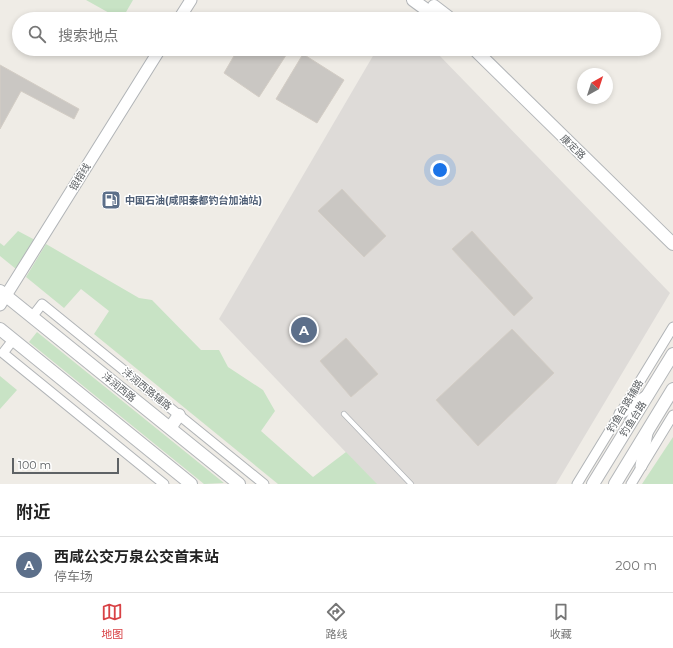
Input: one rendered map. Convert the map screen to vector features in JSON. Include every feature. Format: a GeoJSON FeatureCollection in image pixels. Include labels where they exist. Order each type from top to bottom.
{"type":"FeatureCollection","features":[{"type":"Feature","properties":{"kind":"main road"},"geometry":{"type":"LineString","coordinates":[[413,0],[429,12]]}},
{"type":"Feature","properties":{"kind":"main road"},"geometry":{"type":"LineString","coordinates":[[426,0],[442,12]]}},
{"type":"Feature","properties":{"kind":"main road","name":"康定路"},"geometry":{"type":"LineString","coordinates":[[481,56],[673,244]]}},
{"type":"Feature","properties":{"kind":"main road","name":"康定路"},"geometry":{"type":"LineString","coordinates":[[492,56],[673,234]]}},
{"type":"Feature","properties":{"kind":"main road","name":"沣润西路"},"geometry":{"type":"LineString","coordinates":[[2,297],[32,317],[239,484]]}},
{"type":"Feature","properties":{"kind":"main road"},"geometry":{"type":"LineString","coordinates":[[0,329],[191,484]]}},
{"type":"Feature","properties":{"kind":"main road","name":"钓鱼台路"},"geometry":{"type":"LineString","coordinates":[[593,484],[673,355]]}},
{"type":"Feature","properties":{"kind":"main road","name":"钓鱼台路"},"geometry":{"type":"LineString","coordinates":[[615,484],[673,390]]}},
{"type":"Feature","properties":{"kind":"main road"},"geometry":{"type":"LineString","coordinates":[[170,428],[180,415]]}},
{"type":"Feature","properties":{"kind":"street"},"geometry":{"type":"LineString","coordinates":[[183,12],[191,0]]}},
{"type":"Feature","properties":{"kind":"street","name":"银榕线"},"geometry":{"type":"LineString","coordinates":[[2,297],[156,56]]}},
{"type":"Feature","properties":{"kind":"street","name":"沣润西路辅路"},"geometry":{"type":"LineString","coordinates":[[32,317],[42,304],[264,484]]}},
{"type":"Feature","properties":{"kind":"street","name":"钓鱼台路辅路"},"geometry":{"type":"LineString","coordinates":[[577,484],[673,327]]}},
{"type":"Feature","properties":{"kind":"street"},"geometry":{"type":"LineString","coordinates":[[13,340],[3,353],[164,484]]}},
{"type":"Feature","properties":{"kind":"street"},"geometry":{"type":"LineString","coordinates":[[620,414],[648,394]]}},
{"type":"Feature","properties":{"kind":"street"},"geometry":{"type":"LineString","coordinates":[[631,484],[673,415]]}},
{"type":"Feature","properties":{"kind":"street"},"geometry":{"type":"LineString","coordinates":[[642,466],[647,432]]}},
{"type":"Feature","properties":{"kind":"lane"},"geometry":{"type":"LineString","coordinates":[[344,414],[411,484]]}},
{"type":"Feature","properties":{"kind":"shaded area"},"geometry":{"type":"Polygon","coordinates":[[[373,56],[440,56],[670,293],[556,484],[376,484],[219,319],[373,56]]]}},
{"type":"Feature","properties":{"kind":"green space"},"geometry":{"type":"Polygon","coordinates":[[[86,0],[133,0],[126,12],[107,12],[86,0]]]}},
{"type":"Feature","properties":{"kind":"green space"},"geometry":{"type":"Polygon","coordinates":[[[18,231],[35,240],[16,269],[0,256],[0,243],[4,246],[18,231]]]}},
{"type":"Feature","properties":{"kind":"green space"},"geometry":{"type":"Polygon","coordinates":[[[46,244],[139,298],[152,300],[201,350],[219,350],[228,367],[263,390],[275,411],[261,431],[313,477],[346,452],[377,484],[278,484],[94,334],[109,311],[81,289],[64,308],[26,277],[46,244]]]}},
{"type":"Feature","properties":{"kind":"green space"},"geometry":{"type":"Polygon","coordinates":[[[37,332],[224,483],[204,484],[29,342],[37,332]]]}},
{"type":"Feature","properties":{"kind":"green space"},"geometry":{"type":"Polygon","coordinates":[[[0,376],[17,390],[0,409],[0,376]]]}},
{"type":"Feature","properties":{"kind":"green space"},"geometry":{"type":"Polygon","coordinates":[[[673,437],[673,484],[642,484],[673,437]]]}},
{"type":"Feature","properties":{"kind":"building"},"geometry":{"type":"Polygon","coordinates":[[[234,56],[285,56],[259,97],[224,73],[234,56]]]}},
{"type":"Feature","properties":{"kind":"building"},"geometry":{"type":"Polygon","coordinates":[[[302,56],[306,56],[344,80],[317,123],[276,99],[302,56]]]}},
{"type":"Feature","properties":{"kind":"building"},"geometry":{"type":"Polygon","coordinates":[[[0,65],[79,109],[74,119],[21,91],[0,129],[0,65]]]}},
{"type":"Feature","properties":{"kind":"building"},"geometry":{"type":"Polygon","coordinates":[[[342,189],[386,236],[364,257],[318,211],[342,189]]]}},
{"type":"Feature","properties":{"kind":"building"},"geometry":{"type":"Polygon","coordinates":[[[472,231],[533,298],[514,316],[452,249],[472,231]]]}},
{"type":"Feature","properties":{"kind":"building"},"geometry":{"type":"Polygon","coordinates":[[[512,329],[554,373],[478,446],[436,400],[512,329]]]}},
{"type":"Feature","properties":{"kind":"building"},"geometry":{"type":"Polygon","coordinates":[[[346,338],[378,374],[351,397],[320,361],[346,338]]]}},
{"type":"Feature","properties":{"kind":"place","name":"中国石油(咸阳秦都钓台加油站)"},"geometry":{"type":"Point","coordinates":[111,200]}},
{"type":"Feature","properties":{"kind":"place","name":"西咸公交万泉公交首末站"},"geometry":{"type":"Point","coordinates":[304,330]}}]}
